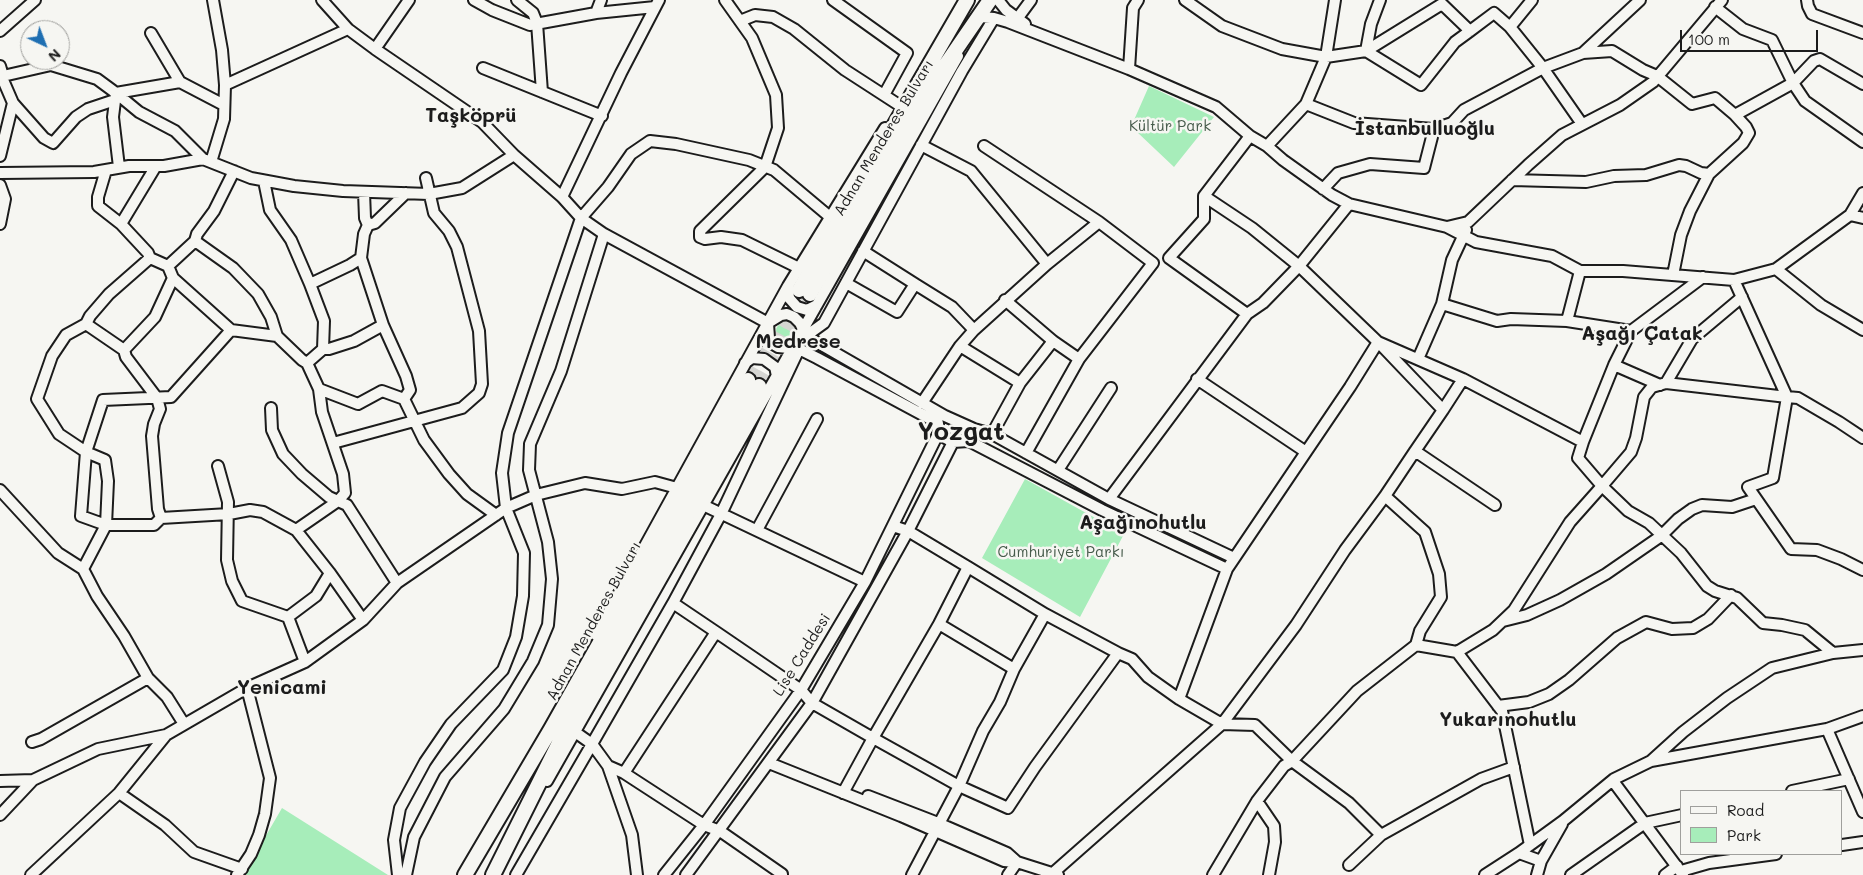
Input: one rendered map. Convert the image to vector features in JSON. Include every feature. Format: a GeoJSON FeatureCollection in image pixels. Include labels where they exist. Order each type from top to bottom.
{"type":"FeatureCollection","features":[{"type":"Feature","properties":{"kind":"highway","name":"Adnan Menderes Bulvarı"},"geometry":{"type":"LineString","coordinates":[[804,294],[966,0]]}},
{"type":"Feature","properties":{"kind":"highway","name":"Adnan Menderes Bulvarı"},"geometry":{"type":"LineString","coordinates":[[804,294],[942,70],[990,0]]}},
{"type":"Feature","properties":{"kind":"highway","name":"Adnan Menderes Bulvarı"},"geometry":{"type":"LineString","coordinates":[[465,875],[753,383],[559,744],[497,870]]}},
{"type":"Feature","properties":{"kind":"street"},"geometry":{"type":"LineString","coordinates":[[0,31],[35,0]]}},
{"type":"Feature","properties":{"kind":"street"},"geometry":{"type":"LineString","coordinates":[[207,161],[224,119],[225,85],[222,50],[214,0]]}},
{"type":"Feature","properties":{"kind":"street"},"geometry":{"type":"LineString","coordinates":[[322,0],[348,29],[482,122],[514,155],[562,197],[582,218],[604,234],[768,323]]}},
{"type":"Feature","properties":{"kind":"street"},"geometry":{"type":"LineString","coordinates":[[375,49],[409,0]]}},
{"type":"Feature","properties":{"kind":"street"},"geometry":{"type":"LineString","coordinates":[[474,0],[492,10],[530,25],[657,4]]}},
{"type":"Feature","properties":{"kind":"street"},"geometry":{"type":"LineString","coordinates":[[517,0],[533,13],[536,24],[542,92]]}},
{"type":"Feature","properties":{"kind":"street"},"geometry":{"type":"LineString","coordinates":[[596,13],[601,0]]}},
{"type":"Feature","properties":{"kind":"street"},"geometry":{"type":"LineString","coordinates":[[725,0],[752,38],[776,94],[778,128],[765,167],[700,231],[700,237],[742,240],[799,268]]}},
{"type":"Feature","properties":{"kind":"street"},"geometry":{"type":"LineString","coordinates":[[834,0],[907,53],[884,95]]}},
{"type":"Feature","properties":{"kind":"street"},"geometry":{"type":"LineString","coordinates":[[497,870],[777,376],[804,334],[804,294],[799,268],[966,0]]}},
{"type":"Feature","properties":{"kind":"street"},"geometry":{"type":"LineString","coordinates":[[998,0],[1016,19],[1047,37]]}},
{"type":"Feature","properties":{"kind":"street"},"geometry":{"type":"LineString","coordinates":[[1016,19],[1031,0]]}},
{"type":"Feature","properties":{"kind":"street"},"geometry":{"type":"LineString","coordinates":[[1129,69],[1132,8],[1138,0]]}},
{"type":"Feature","properties":{"kind":"street"},"geometry":{"type":"LineString","coordinates":[[1185,0],[1222,26],[1282,49],[1326,57],[1366,51],[1442,4],[1470,31]]}},
{"type":"Feature","properties":{"kind":"street"},"geometry":{"type":"LineString","coordinates":[[1267,146],[1306,104],[1326,57],[1335,0]]}},
{"type":"Feature","properties":{"kind":"street"},"geometry":{"type":"LineString","coordinates":[[1366,51],[1370,24],[1380,0]]}},
{"type":"Feature","properties":{"kind":"street"},"geometry":{"type":"LineString","coordinates":[[1510,26],[1532,0]]}},
{"type":"Feature","properties":{"kind":"street"},"geometry":{"type":"LineString","coordinates":[[1583,53],[1640,0]]}},
{"type":"Feature","properties":{"kind":"street"},"geometry":{"type":"LineString","coordinates":[[1807,0],[1812,14],[1863,33]]}},
{"type":"Feature","properties":{"kind":"street"},"geometry":{"type":"LineString","coordinates":[[562,197],[621,73],[657,4]]}},
{"type":"Feature","properties":{"kind":"street"},"geometry":{"type":"LineString","coordinates":[[1447,227],[1468,222],[1562,135],[1620,105],[1652,82],[1718,4],[1744,29],[1772,40],[1793,83],[1805,101],[1863,142]]}},
{"type":"Feature","properties":{"kind":"street"},"geometry":{"type":"LineString","coordinates":[[1366,51],[1421,85],[1455,42],[1494,13],[1510,26],[1543,68],[1582,124]]}},
{"type":"Feature","properties":{"kind":"street"},"geometry":{"type":"LineString","coordinates":[[740,20],[755,15],[773,18],[794,29],[845,70],[899,105]]}},
{"type":"Feature","properties":{"kind":"street"},"geometry":{"type":"LineString","coordinates":[[804,334],[824,323],[962,71],[994,18]]}},
{"type":"Feature","properties":{"kind":"street"},"geometry":{"type":"LineString","coordinates":[[978,19],[994,18],[1047,37],[1129,69],[1216,107],[1250,136],[1267,146],[1323,189],[1349,204],[1447,227],[1476,242],[1552,256],[1580,271],[1623,271],[1734,280],[1776,268],[1850,215],[1863,193]]}},
{"type":"Feature","properties":{"kind":"street"},"geometry":{"type":"LineString","coordinates":[[225,85],[348,29]]}},
{"type":"Feature","properties":{"kind":"street"},"geometry":{"type":"LineString","coordinates":[[151,33],[180,82],[224,105]]}},
{"type":"Feature","properties":{"kind":"street"},"geometry":{"type":"LineString","coordinates":[[1306,104],[1354,123],[1434,130],[1452,124],[1464,110],[1543,68],[1583,53],[1612,51],[1657,76],[1692,104],[1715,98],[1735,115],[1749,133],[1742,143],[1709,174],[1690,211],[1681,235],[1673,275]]}},
{"type":"Feature","properties":{"kind":"street"},"geometry":{"type":"LineString","coordinates":[[1735,115],[1793,83],[1814,61],[1820,59],[1854,79],[1859,84],[1863,84]]}},
{"type":"Feature","properties":{"kind":"street"},"geometry":{"type":"LineString","coordinates":[[180,82],[115,97],[76,117],[53,143],[44,138],[13,103],[1,72],[51,65],[97,78],[115,97],[175,131],[207,161],[251,178],[294,186],[364,192],[429,194],[462,188],[514,155]]}},
{"type":"Feature","properties":{"kind":"street"},"geometry":{"type":"LineString","coordinates":[[483,68],[602,116]]}},
{"type":"Feature","properties":{"kind":"street"},"geometry":{"type":"LineString","coordinates":[[115,97],[112,117],[119,167]]}},
{"type":"Feature","properties":{"kind":"street"},"geometry":{"type":"LineString","coordinates":[[0,156],[13,103]]}},
{"type":"Feature","properties":{"kind":"street"},"geometry":{"type":"LineString","coordinates":[[1323,189],[1338,173],[1370,164],[1424,168],[1434,130]]}},
{"type":"Feature","properties":{"kind":"street"},"geometry":{"type":"LineString","coordinates":[[1026,453],[1079,359],[1153,263],[1169,258],[1204,219],[1204,196],[1250,136]]}},
{"type":"Feature","properties":{"kind":"street"},"geometry":{"type":"LineString","coordinates":[[398,875],[394,840],[400,808],[425,762],[451,724],[503,670],[516,637],[523,596],[524,553],[506,508],[502,473],[508,433],[582,218],[608,187],[631,154],[650,141],[676,144],[749,160],[774,170],[830,217]]}},
{"type":"Feature","properties":{"kind":"street"},"geometry":{"type":"LineString","coordinates":[[921,145],[972,171],[1047,264]]}},
{"type":"Feature","properties":{"kind":"street"},"geometry":{"type":"LineString","coordinates":[[984,146],[1099,222],[1153,263]]}},
{"type":"Feature","properties":{"kind":"street"},"geometry":{"type":"LineString","coordinates":[[0,173],[94,172],[119,167],[164,166],[207,161]]}},
{"type":"Feature","properties":{"kind":"street"},"geometry":{"type":"LineString","coordinates":[[1512,180],[1586,182],[1614,176],[1646,175],[1679,165],[1709,174]]}},
{"type":"Feature","properties":{"kind":"street"},"geometry":{"type":"LineString","coordinates":[[121,224],[156,166]]}},
{"type":"Feature","properties":{"kind":"street"},"geometry":{"type":"LineString","coordinates":[[106,170],[98,197],[98,206],[121,224],[148,253],[150,258],[168,266],[173,278],[231,330],[277,336]]}},
{"type":"Feature","properties":{"kind":"street"},"geometry":{"type":"LineString","coordinates":[[168,266],[195,241],[197,234],[214,211],[234,171]]}},
{"type":"Feature","properties":{"kind":"street"},"geometry":{"type":"LineString","coordinates":[[333,443],[462,408],[479,393],[482,384],[479,331],[457,247],[450,232],[434,213],[426,178]]}},
{"type":"Feature","properties":{"kind":"street"},"geometry":{"type":"LineString","coordinates":[[264,180],[270,210],[291,240],[324,321],[323,349]]}},
{"type":"Feature","properties":{"kind":"street"},"geometry":{"type":"LineString","coordinates":[[0,185],[5,199],[0,224]]}},
{"type":"Feature","properties":{"kind":"street"},"geometry":{"type":"LineString","coordinates":[[364,192],[365,218],[368,225],[364,234],[360,258],[383,325],[406,376],[410,390],[404,399]]}},
{"type":"Feature","properties":{"kind":"street"},"geometry":{"type":"LineString","coordinates":[[368,225],[375,223],[406,193]]}},
{"type":"Feature","properties":{"kind":"street"},"geometry":{"type":"LineString","coordinates":[[1204,196],[1252,228],[1299,266],[1378,342],[1442,410]]}},
{"type":"Feature","properties":{"kind":"street"},"geometry":{"type":"LineString","coordinates":[[1109,499],[1247,314],[1263,304],[1299,266],[1349,204]]}},
{"type":"Feature","properties":{"kind":"street"},"geometry":{"type":"LineString","coordinates":[[1850,215],[1863,218]]}},
{"type":"Feature","properties":{"kind":"street"},"geometry":{"type":"LineString","coordinates":[[922,403],[960,346],[974,330],[1005,300],[1099,222]]}},
{"type":"Feature","properties":{"kind":"street"},"geometry":{"type":"LineString","coordinates":[[1418,359],[1442,304],[1452,260],[1464,236],[1468,222]]}},
{"type":"Feature","properties":{"kind":"street"},"geometry":{"type":"LineString","coordinates":[[406,875],[414,837],[445,777],[504,709],[532,662],[548,625],[552,579],[548,542],[529,470],[530,444],[561,371],[604,234]]}},
{"type":"Feature","properties":{"kind":"street"},"geometry":{"type":"LineString","coordinates":[[195,241],[233,268],[258,294],[271,318],[277,336],[307,363],[319,389],[322,412],[343,474],[345,493],[338,501],[296,530]]}},
{"type":"Feature","properties":{"kind":"street"},"geometry":{"type":"LineString","coordinates":[[863,251],[952,307],[974,330]]}},
{"type":"Feature","properties":{"kind":"street"},"geometry":{"type":"LineString","coordinates":[[83,569],[106,525],[108,481],[105,460],[86,452],[59,434],[36,398],[52,356],[66,335],[86,324],[90,316],[109,294],[150,258]]}},
{"type":"Feature","properties":{"kind":"street"},"geometry":{"type":"LineString","coordinates":[[310,284],[350,265],[360,258]]}},
{"type":"Feature","properties":{"kind":"street"},"geometry":{"type":"LineString","coordinates":[[1169,258],[1247,314]]}},
{"type":"Feature","properties":{"kind":"street"},"geometry":{"type":"LineString","coordinates":[[1776,268],[1821,305],[1863,330]]}},
{"type":"Feature","properties":{"kind":"street"},"geometry":{"type":"LineString","coordinates":[[1567,321],[1580,271]]}},
{"type":"Feature","properties":{"kind":"street"},"geometry":{"type":"LineString","coordinates":[[1703,277],[1631,330],[1614,365],[1578,458],[1602,486],[1628,511],[1649,523],[1681,553],[1707,586],[1723,594],[1731,595],[1746,606],[1763,624],[1782,625],[1804,630],[1833,653]]}},
{"type":"Feature","properties":{"kind":"street"},"geometry":{"type":"LineString","coordinates":[[124,350],[155,317],[173,278]]}},
{"type":"Feature","properties":{"kind":"street"},"geometry":{"type":"LineString","coordinates":[[1734,280],[1787,398],[1773,478],[1748,487],[1791,549],[1817,550],[1863,570]]}},
{"type":"Feature","properties":{"kind":"street"},"geometry":{"type":"LineString","coordinates":[[846,284],[897,312],[915,284]]}},
{"type":"Feature","properties":{"kind":"street"},"geometry":{"type":"LineString","coordinates":[[465,875],[768,323],[804,294]]}},
{"type":"Feature","properties":{"kind":"street"},"geometry":{"type":"LineString","coordinates":[[1416,645],[1457,652],[1493,630],[1514,610],[1570,522],[1632,452],[1644,397],[1652,388],[1663,384],[1692,339],[1742,297]]}},
{"type":"Feature","properties":{"kind":"street"},"geometry":{"type":"LineString","coordinates":[[1005,300],[1053,341],[1079,359]]}},
{"type":"Feature","properties":{"kind":"street"},"geometry":{"type":"LineString","coordinates":[[1442,304],[1497,321],[1511,319],[1567,321],[1631,330]]}},
{"type":"Feature","properties":{"kind":"street"},"geometry":{"type":"LineString","coordinates":[[768,323],[781,315],[787,314],[794,317],[800,323],[804,334],[922,403],[942,420]]}},
{"type":"Feature","properties":{"kind":"street"},"geometry":{"type":"LineString","coordinates":[[768,323],[769,338],[778,347],[796,348],[942,420],[992,434],[1109,499],[1234,558]]}},
{"type":"Feature","properties":{"kind":"street"},"geometry":{"type":"LineString","coordinates":[[86,324],[124,350],[126,357],[157,398],[160,409],[152,436],[158,509],[161,518]]}},
{"type":"Feature","properties":{"kind":"street"},"geometry":{"type":"LineString","coordinates":[[307,363],[323,349],[354,341],[383,325]]}},
{"type":"Feature","properties":{"kind":"street"},"geometry":{"type":"LineString","coordinates":[[231,330],[170,397],[103,400],[86,452],[81,516],[106,525],[154,525],[161,518],[229,514],[250,510],[263,512],[296,530],[330,573],[363,620]]}},
{"type":"Feature","properties":{"kind":"street"},"geometry":{"type":"LineString","coordinates":[[992,434],[1020,383],[1053,341]]}},
{"type":"Feature","properties":{"kind":"street"},"geometry":{"type":"LineString","coordinates":[[1378,342],[1462,379],[1583,442]]}},
{"type":"Feature","properties":{"kind":"street"},"geometry":{"type":"LineString","coordinates":[[1179,699],[1227,569],[1350,387],[1378,342]]}},
{"type":"Feature","properties":{"kind":"street"},"geometry":{"type":"LineString","coordinates":[[960,346],[1020,383]]}},
{"type":"Feature","properties":{"kind":"street"},"geometry":{"type":"LineString","coordinates":[[516,875],[673,603],[721,514],[796,348]]}},
{"type":"Feature","properties":{"kind":"street"},"geometry":{"type":"LineString","coordinates":[[745,363],[752,358],[764,359],[775,367],[777,376]]}},
{"type":"Feature","properties":{"kind":"street"},"geometry":{"type":"LineString","coordinates":[[1614,365],[1663,384],[1798,398],[1863,438]]}},
{"type":"Feature","properties":{"kind":"street"},"geometry":{"type":"LineString","coordinates":[[1197,379],[1306,452]]}},
{"type":"Feature","properties":{"kind":"street"},"geometry":{"type":"LineString","coordinates":[[771,761],[936,827],[1007,853],[1017,862],[1056,874],[1222,724],[1296,625],[1345,550],[1385,496],[1462,379]]}},
{"type":"Feature","properties":{"kind":"street"},"geometry":{"type":"LineString","coordinates":[[1058,470],[1111,388]]}},
{"type":"Feature","properties":{"kind":"street"},"geometry":{"type":"LineString","coordinates":[[319,389],[358,404],[382,391],[404,399],[424,440],[448,474],[467,494],[496,515]]}},
{"type":"Feature","properties":{"kind":"street"},"geometry":{"type":"LineString","coordinates":[[271,408],[272,430],[283,454],[328,497],[347,505],[397,583]]}},
{"type":"Feature","properties":{"kind":"street"},"geometry":{"type":"LineString","coordinates":[[757,530],[817,419]]}},
{"type":"Feature","properties":{"kind":"street"},"geometry":{"type":"LineString","coordinates":[[942,420],[938,434],[953,442],[969,441],[1102,510],[1227,569]]}},
{"type":"Feature","properties":{"kind":"street"},"geometry":{"type":"LineString","coordinates":[[969,441],[974,428]]}},
{"type":"Feature","properties":{"kind":"street","name":"Lise Caddesi"},"geometry":{"type":"LineString","coordinates":[[664,875],[704,825],[800,690],[865,582],[938,434]]}},
{"type":"Feature","properties":{"kind":"street","name":"Lise Caddesi"},"geometry":{"type":"LineString","coordinates":[[686,875],[812,703],[908,531],[953,442]]}},
{"type":"Feature","properties":{"kind":"street"},"geometry":{"type":"LineString","coordinates":[[1415,451],[1495,505]]}},
{"type":"Feature","properties":{"kind":"street"},"geometry":{"type":"LineString","coordinates":[[218,466],[228,502],[227,560],[232,581],[242,601],[288,617]]}},
{"type":"Feature","properties":{"kind":"street"},"geometry":{"type":"LineString","coordinates":[[31,875],[119,793],[166,735],[247,688],[305,662],[363,620],[397,583],[506,508],[536,495],[585,483],[622,489],[655,482],[677,488]]}},
{"type":"Feature","properties":{"kind":"street"},"geometry":{"type":"LineString","coordinates":[[0,490],[58,553],[83,569],[97,596],[124,636],[148,678],[167,697],[184,724]]}},
{"type":"Feature","properties":{"kind":"street"},"geometry":{"type":"LineString","coordinates":[[1213,875],[1257,801],[1284,766],[1292,761],[1357,691],[1416,645],[1420,631],[1441,597],[1439,574],[1425,532],[1385,496]]}},
{"type":"Feature","properties":{"kind":"street"},"geometry":{"type":"LineString","coordinates":[[1502,621],[1527,615],[1560,600],[1606,574],[1662,536],[1678,519],[1692,509],[1702,505],[1732,507],[1756,499]]}},
{"type":"Feature","properties":{"kind":"street"},"geometry":{"type":"LineString","coordinates":[[704,505],[865,582]]}},
{"type":"Feature","properties":{"kind":"street"},"geometry":{"type":"LineString","coordinates":[[893,526],[908,531],[1046,614],[1132,659],[1148,677],[1179,699],[1222,724],[1255,725],[1292,761],[1349,803],[1381,835]]}},
{"type":"Feature","properties":{"kind":"street"},"geometry":{"type":"LineString","coordinates":[[845,790],[939,624],[968,567]]}},
{"type":"Feature","properties":{"kind":"street"},"geometry":{"type":"LineString","coordinates":[[288,617],[316,596],[330,573]]}},
{"type":"Feature","properties":{"kind":"street"},"geometry":{"type":"LineString","coordinates":[[1498,706],[1529,702],[1549,694],[1569,680],[1617,638],[1646,622],[1672,629],[1693,628],[1708,619],[1731,595]]}},
{"type":"Feature","properties":{"kind":"street"},"geometry":{"type":"LineString","coordinates":[[673,603],[800,690],[812,703],[959,786],[1008,808],[1118,653]]}},
{"type":"Feature","properties":{"kind":"street"},"geometry":{"type":"LineString","coordinates":[[912,875],[959,786],[1014,669],[1046,614]]}},
{"type":"Feature","properties":{"kind":"street"},"geometry":{"type":"LineString","coordinates":[[288,617],[305,662]]}},
{"type":"Feature","properties":{"kind":"street"},"geometry":{"type":"LineString","coordinates":[[939,624],[1014,669]]}},
{"type":"Feature","properties":{"kind":"street"},"geometry":{"type":"LineString","coordinates":[[624,773],[716,632]]}},
{"type":"Feature","properties":{"kind":"street"},"geometry":{"type":"LineString","coordinates":[[1485,875],[1563,821],[1613,781],[1651,761],[1682,732],[1727,698],[1772,668],[1833,653],[1863,650]]}},
{"type":"Feature","properties":{"kind":"street"},"geometry":{"type":"LineString","coordinates":[[1457,652],[1502,711],[1530,845]]}},
{"type":"Feature","properties":{"kind":"street"},"geometry":{"type":"LineString","coordinates":[[32,742],[42,739],[148,678]]}},
{"type":"Feature","properties":{"kind":"street"},"geometry":{"type":"LineString","coordinates":[[119,793],[166,825],[194,852],[239,872],[252,854],[259,835],[265,814],[270,778],[247,688]]}},
{"type":"Feature","properties":{"kind":"street"},"geometry":{"type":"LineString","coordinates":[[1651,761],[1826,729],[1863,716]]}},
{"type":"Feature","properties":{"kind":"street"},"geometry":{"type":"LineString","coordinates":[[1826,729],[1861,800],[1863,812]]}},
{"type":"Feature","properties":{"kind":"street"},"geometry":{"type":"LineString","coordinates":[[575,732],[592,744],[608,766],[632,835],[637,875]]}},
{"type":"Feature","properties":{"kind":"street"},"geometry":{"type":"LineString","coordinates":[[0,815],[33,780],[98,749],[166,735]]}},
{"type":"Feature","properties":{"kind":"street"},"geometry":{"type":"LineString","coordinates":[[608,766],[624,773],[704,825],[720,831],[783,875]]}},
{"type":"Feature","properties":{"kind":"street"},"geometry":{"type":"LineString","coordinates":[[1349,865],[1381,835],[1482,779],[1514,767]]}},
{"type":"Feature","properties":{"kind":"street"},"geometry":{"type":"LineString","coordinates":[[1797,790],[1849,779]]}},
{"type":"Feature","properties":{"kind":"street"},"geometry":{"type":"LineString","coordinates":[[0,781],[33,780]]}},
{"type":"Feature","properties":{"kind":"street"},"geometry":{"type":"LineString","coordinates":[[1613,781],[1680,871]]}},
{"type":"Feature","properties":{"kind":"street"},"geometry":{"type":"LineString","coordinates":[[1257,801],[1274,826],[1275,842],[1270,875]]}},
{"type":"Feature","properties":{"kind":"street"},"geometry":{"type":"LineString","coordinates":[[1570,875],[1645,823],[1680,815]]}},
{"type":"Feature","properties":{"kind":"street"},"geometry":{"type":"LineString","coordinates":[[1536,875],[1541,861],[1563,821]]}},
{"type":"Feature","properties":{"kind":"street"},"geometry":{"type":"LineString","coordinates":[[1843,845],[1863,842]]}},
{"type":"Feature","properties":{"kind":"street"},"geometry":{"type":"LineString","coordinates":[[1519,853],[1541,861]]}},
{"type":"Feature","properties":{"kind":"street"},"geometry":{"type":"LineString","coordinates":[[1665,875],[1710,863],[1769,855]]}},
{"type":"Feature","properties":{"kind":"street"},"geometry":{"type":"LineString","coordinates":[[1008,875],[1017,862]]}},
{"type":"Feature","properties":{"kind":"green space","name":"Kültür Park"},"geometry":{"type":"Polygon","coordinates":[[[1149,86],[1214,117],[1174,167],[1137,132],[1134,126],[1134,120],[1149,86]]]}},
{"type":"Feature","properties":{"kind":"green space"},"geometry":{"type":"Polygon","coordinates":[[[781,322],[789,322],[794,327],[792,338],[781,340],[776,335],[776,327],[781,322]]]}},
{"type":"Feature","properties":{"kind":"green space","name":"Cumhuriyet Parkı"},"geometry":{"type":"Polygon","coordinates":[[[1025,479],[1124,534],[1080,617],[982,558],[1025,479]]]}},
{"type":"Feature","properties":{"kind":"green space"},"geometry":{"type":"Polygon","coordinates":[[[282,808],[388,875],[243,875],[282,808]]]}},
{"type":"Feature","properties":{"kind":"tunnel"},"geometry":{"type":"LineString","coordinates":[[748,380],[799,290]]}},
{"type":"Feature","properties":{"kind":"tunnel"},"geometry":{"type":"LineString","coordinates":[[759,386],[810,294]]}},
{"type":"Feature","properties":{"kind":"district","name":"Taşköprü"},"geometry":{"type":"Point","coordinates":[471,116]}},
{"type":"Feature","properties":{"kind":"district","name":"İstanbulluoğlu"},"geometry":{"type":"Point","coordinates":[1425,129]}},
{"type":"Feature","properties":{"kind":"district","name":"Aşağı Çatak"},"geometry":{"type":"Point","coordinates":[1642,334]}},
{"type":"Feature","properties":{"kind":"district","name":"Medrese"},"geometry":{"type":"Point","coordinates":[798,342]}},
{"type":"Feature","properties":{"kind":"district","name":"Yozgat"},"geometry":{"type":"Point","coordinates":[961,432]}},
{"type":"Feature","properties":{"kind":"district","name":"Aşağınohutlu"},"geometry":{"type":"Point","coordinates":[1143,523]}},
{"type":"Feature","properties":{"kind":"district","name":"Yenicami"},"geometry":{"type":"Point","coordinates":[282,688]}},
{"type":"Feature","properties":{"kind":"district","name":"Yukarınohutlu"},"geometry":{"type":"Point","coordinates":[1508,720]}}]}
